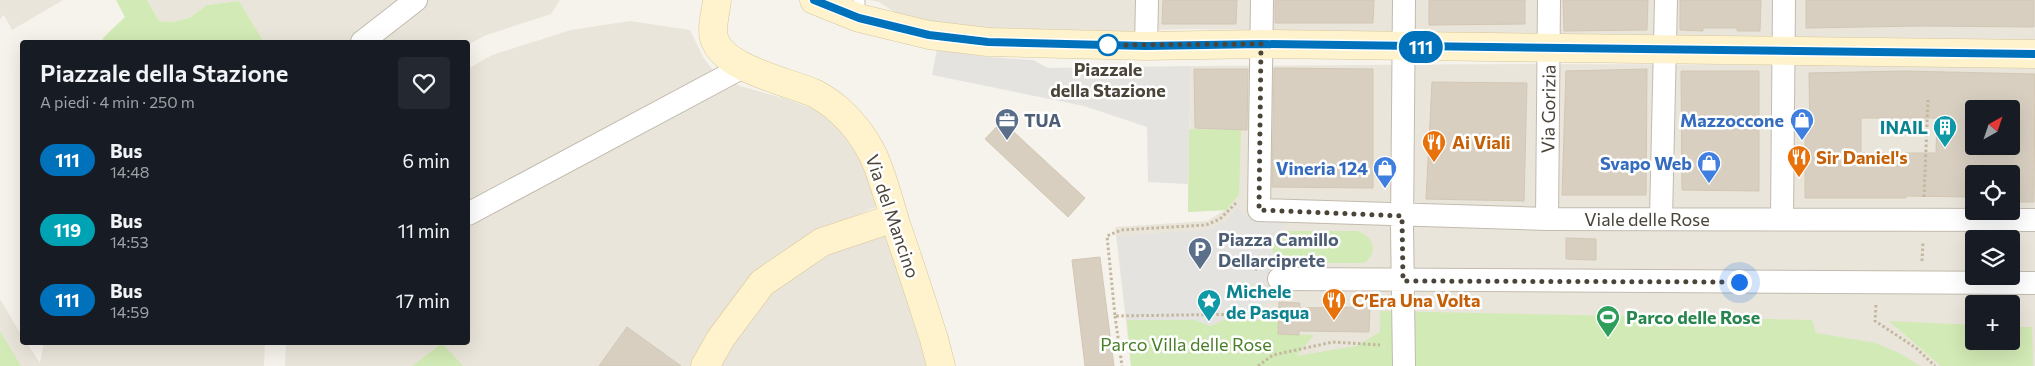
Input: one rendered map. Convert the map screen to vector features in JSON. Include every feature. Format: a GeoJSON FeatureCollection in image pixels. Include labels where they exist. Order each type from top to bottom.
{"type":"FeatureCollection","features":[{"type":"Feature","properties":{"kind":"street"},"geometry":{"type":"LineString","coordinates":[[365,40],[416,0]]}},
{"type":"Feature","properties":{"kind":"street","name":"Via del Mancino"},"geometry":{"type":"LineString","coordinates":[[717,0],[714,37],[719,48],[726,56],[743,67],[816,94],[838,109],[860,131],[877,160],[941,366]]}},
{"type":"Feature","properties":{"kind":"street"},"geometry":{"type":"LineString","coordinates":[[814,0],[859,9],[929,35],[988,42],[1146,46],[1261,44],[2035,54]]}},
{"type":"Feature","properties":{"kind":"street"},"geometry":{"type":"LineString","coordinates":[[1146,46],[1147,0]]}},
{"type":"Feature","properties":{"kind":"street"},"geometry":{"type":"LineString","coordinates":[[1259,210],[1262,0]]}},
{"type":"Feature","properties":{"kind":"street"},"geometry":{"type":"LineString","coordinates":[[1404,0],[1402,216],[1404,356]]}},
{"type":"Feature","properties":{"kind":"street","name":"Via Gorizia"},"geometry":{"type":"LineString","coordinates":[[1546,219],[1549,0]]}},
{"type":"Feature","properties":{"kind":"street"},"geometry":{"type":"LineString","coordinates":[[1661,218],[1666,0]]}},
{"type":"Feature","properties":{"kind":"street"},"geometry":{"type":"LineString","coordinates":[[1782,219],[1784,0]]}},
{"type":"Feature","properties":{"kind":"street"},"geometry":{"type":"LineString","coordinates":[[470,213],[743,67]]}},
{"type":"Feature","properties":{"kind":"street","name":"Viale delle Rose"},"geometry":{"type":"LineString","coordinates":[[1259,210],[1402,216],[1546,219],[2035,220]]}},
{"type":"Feature","properties":{"kind":"street"},"geometry":{"type":"LineString","coordinates":[[706,366],[720,338],[762,283],[822,242],[894,218]]}},
{"type":"Feature","properties":{"kind":"street"},"geometry":{"type":"LineString","coordinates":[[1279,279],[2035,283]]}},
{"type":"Feature","properties":{"kind":"path"},"geometry":{"type":"LineString","coordinates":[[1924,203],[1928,100]]}},
{"type":"Feature","properties":{"kind":"path"},"geometry":{"type":"LineString","coordinates":[[1122,366],[1107,236],[1121,230],[1206,225],[1220,219],[1239,201],[1259,210]]}},
{"type":"Feature","properties":{"kind":"path"},"geometry":{"type":"LineString","coordinates":[[1878,283],[1875,321],[1916,348],[1935,366]]}},
{"type":"Feature","properties":{"kind":"path"},"geometry":{"type":"LineString","coordinates":[[1115,316],[1249,314],[1250,320]]}},
{"type":"Feature","properties":{"kind":"path"},"geometry":{"type":"LineString","coordinates":[[1258,366],[1273,355],[1333,342],[1404,356]]}},
{"type":"Feature","properties":{"kind":"shaded area"},"geometry":{"type":"Polygon","coordinates":[[[0,0],[63,0],[12,30],[4,15],[0,19],[0,0]]]}},
{"type":"Feature","properties":{"kind":"shaded area"},"geometry":{"type":"Polygon","coordinates":[[[147,0],[560,0],[551,14],[484,36],[470,44],[470,40],[263,40],[239,1],[207,5],[189,18],[173,22],[159,21],[147,0]]]}},
{"type":"Feature","properties":{"kind":"shaded area"},"geometry":{"type":"Polygon","coordinates":[[[870,0],[2035,0],[2035,41],[1192,29],[1060,33],[980,32],[908,21],[879,2],[870,0]]]}},
{"type":"Feature","properties":{"kind":"shaded area"},"geometry":{"type":"Polygon","coordinates":[[[630,21],[690,30],[703,57],[715,73],[740,86],[783,98],[827,114],[861,149],[878,206],[848,219],[695,366],[285,366],[286,345],[470,345],[470,68],[492,55],[571,30],[630,21]]]}},
{"type":"Feature","properties":{"kind":"shaded area"},"geometry":{"type":"Polygon","coordinates":[[[937,49],[987,57],[1033,60],[1048,68],[1191,66],[1188,184],[1148,182],[1147,127],[1084,106],[932,75],[937,49]]]}},
{"type":"Feature","properties":{"kind":"shaded area"},"geometry":{"type":"Polygon","coordinates":[[[1534,64],[2035,68],[2035,366],[1131,366],[1115,227],[1207,221],[1225,210],[1188,212],[1191,66],[1534,64]]]}},
{"type":"Feature","properties":{"kind":"shaded area","name":"Piazza Camillo Dellarciprete"},"geometry":{"type":"Polygon","coordinates":[[[1238,207],[1247,219],[1287,219],[1282,231],[1275,237],[1272,246],[1273,253],[1280,261],[1279,302],[1266,302],[1264,320],[1224,320],[1210,326],[1196,320],[1127,320],[1117,236],[1208,230],[1225,222],[1238,207]]]}},
{"type":"Feature","properties":{"kind":"shaded area"},"geometry":{"type":"Polygon","coordinates":[[[886,230],[927,366],[718,366],[767,295],[844,244],[886,230]]]}},
{"type":"Feature","properties":{"kind":"shaded area"},"geometry":{"type":"Polygon","coordinates":[[[0,299],[20,333],[20,345],[28,345],[40,363],[44,345],[265,345],[264,366],[0,366],[0,299]]]}},
{"type":"Feature","properties":{"kind":"green space"},"geometry":{"type":"Polygon","coordinates":[[[116,0],[147,0],[159,21],[173,22],[189,18],[207,5],[239,1],[263,40],[102,40],[125,17],[116,0]]]}},
{"type":"Feature","properties":{"kind":"green space"},"geometry":{"type":"Polygon","coordinates":[[[1189,129],[1241,130],[1239,195],[1226,210],[1188,212],[1189,129]]]}},
{"type":"Feature","properties":{"kind":"green space"},"geometry":{"type":"Polygon","coordinates":[[[1282,231],[1357,231],[1363,233],[1371,241],[1373,250],[1369,259],[1364,263],[1287,263],[1280,261],[1272,250],[1275,237],[1282,231]]]}},
{"type":"Feature","properties":{"kind":"green space","name":"Parco delle Rose"},"geometry":{"type":"Polygon","coordinates":[[[1380,311],[1812,320],[1816,333],[1876,343],[1901,354],[1920,366],[1131,366],[1127,320],[1196,320],[1210,326],[1224,320],[1278,320],[1278,334],[1314,335],[1296,356],[1356,346],[1380,332],[1380,311]]]}},
{"type":"Feature","properties":{"kind":"green space"},"geometry":{"type":"Polygon","coordinates":[[[1889,321],[1965,325],[1965,350],[2020,350],[2020,327],[2032,327],[2033,366],[1941,366],[1889,321]]]}},
{"type":"Feature","properties":{"kind":"green space"},"geometry":{"type":"Polygon","coordinates":[[[0,331],[21,366],[0,366],[0,331]]]}},
{"type":"Feature","properties":{"kind":"green space"},"geometry":{"type":"Polygon","coordinates":[[[439,345],[444,345],[463,366],[412,366],[439,345]]]}},
{"type":"Feature","properties":{"kind":"building"},"geometry":{"type":"Polygon","coordinates":[[[1163,0],[1237,0],[1236,24],[1162,24],[1163,0]]]}},
{"type":"Feature","properties":{"kind":"building"},"geometry":{"type":"Polygon","coordinates":[[[1275,0],[1374,0],[1373,23],[1275,23],[1275,0]]]}},
{"type":"Feature","properties":{"kind":"building"},"geometry":{"type":"Polygon","coordinates":[[[1429,0],[1525,0],[1525,24],[1429,25],[1429,0]]]}},
{"type":"Feature","properties":{"kind":"building"},"geometry":{"type":"Polygon","coordinates":[[[1563,0],[1648,0],[1647,30],[1564,31],[1563,0]]]}},
{"type":"Feature","properties":{"kind":"building"},"geometry":{"type":"Polygon","coordinates":[[[1680,0],[1761,0],[1760,31],[1737,31],[1737,28],[1703,28],[1703,31],[1680,30],[1680,0]]]}},
{"type":"Feature","properties":{"kind":"building"},"geometry":{"type":"Polygon","coordinates":[[[1806,0],[2034,0],[2034,27],[1806,28],[1806,0]]]}},
{"type":"Feature","properties":{"kind":"building"},"geometry":{"type":"Polygon","coordinates":[[[1274,68],[1373,69],[1373,188],[1272,187],[1274,68]]]}},
{"type":"Feature","properties":{"kind":"building"},"geometry":{"type":"Polygon","coordinates":[[[1194,69],[1248,69],[1247,130],[1195,128],[1194,69]]]}},
{"type":"Feature","properties":{"kind":"building"},"geometry":{"type":"Polygon","coordinates":[[[1647,69],[1646,195],[1562,195],[1566,71],[1647,69]]]}},
{"type":"Feature","properties":{"kind":"building"},"geometry":{"type":"Polygon","coordinates":[[[1681,71],[1759,71],[1759,191],[1682,190],[1681,71]]]}},
{"type":"Feature","properties":{"kind":"building"},"geometry":{"type":"Polygon","coordinates":[[[1904,71],[2035,74],[2034,202],[2020,202],[2020,165],[1965,165],[1965,197],[1805,198],[1805,134],[1810,134],[1809,73],[1904,71]],[[1861,118],[1861,153],[1936,153],[1937,118],[1861,118]]]}},
{"type":"Feature","properties":{"kind":"building"},"geometry":{"type":"Polygon","coordinates":[[[1432,82],[1527,83],[1524,201],[1426,199],[1432,82]]]}},
{"type":"Feature","properties":{"kind":"building"},"geometry":{"type":"Polygon","coordinates":[[[1002,121],[1085,198],[1068,217],[985,139],[1002,121]]]}},
{"type":"Feature","properties":{"kind":"building"},"geometry":{"type":"Polygon","coordinates":[[[1566,238],[1596,239],[1596,260],[1566,259],[1566,238]]]}},
{"type":"Feature","properties":{"kind":"building"},"geometry":{"type":"Polygon","coordinates":[[[1100,257],[1114,366],[1085,366],[1072,260],[1100,257]]]}},
{"type":"Feature","properties":{"kind":"building","name":"C’Era Una Volta"},"geometry":{"type":"Polygon","coordinates":[[[1279,302],[1300,303],[1300,308],[1370,307],[1369,332],[1299,331],[1299,335],[1278,334],[1279,302]]]}},
{"type":"Feature","properties":{"kind":"building"},"geometry":{"type":"Polygon","coordinates":[[[627,327],[681,366],[599,366],[627,327]]]}},
{"type":"Feature","properties":{"kind":"bus line","name":"111"},"geometry":{"type":"LineString","coordinates":[[814,0],[859,18],[929,35],[988,42],[1146,46],[1261,44],[1548,47],[1764,52],[2035,54]]}},
{"type":"Feature","properties":{"kind":"place","name":"Piazzale della Stazione"},"geometry":{"type":"Point","coordinates":[1108,45]}},
{"type":"Feature","properties":{"kind":"place","name":"TUA"},"geometry":{"type":"Point","coordinates":[1007,141]}},
{"type":"Feature","properties":{"kind":"place","name":"Mazzoccone"},"geometry":{"type":"Point","coordinates":[1802,141]}},
{"type":"Feature","properties":{"kind":"place","name":"INAIL"},"geometry":{"type":"Point","coordinates":[1945,148]}},
{"type":"Feature","properties":{"kind":"place","name":"Ai Viali"},"geometry":{"type":"Point","coordinates":[1434,163]}},
{"type":"Feature","properties":{"kind":"place","name":"Sir Daniel's"},"geometry":{"type":"Point","coordinates":[1799,178]}},
{"type":"Feature","properties":{"kind":"place","name":"Svapo Web"},"geometry":{"type":"Point","coordinates":[1709,184]}},
{"type":"Feature","properties":{"kind":"place","name":"Vineria 124"},"geometry":{"type":"Point","coordinates":[1385,189]}},
{"type":"Feature","properties":{"kind":"place","name":"Piazza Camillo Dellarciprete"},"geometry":{"type":"Point","coordinates":[1200,270]}},
{"type":"Feature","properties":{"kind":"place","name":"C’Era Una Volta"},"geometry":{"type":"Point","coordinates":[1334,321]}},
{"type":"Feature","properties":{"kind":"place","name":"Michele de Pasqua"},"geometry":{"type":"Point","coordinates":[1209,322]}},
{"type":"Feature","properties":{"kind":"place","name":"Parco delle Rose"},"geometry":{"type":"Point","coordinates":[1608,338]}},
{"type":"Feature","properties":{"kind":"route"},"geometry":{"type":"LineString","coordinates":[[1108,45],[1261,44],[1259,210],[1402,216],[1403,281],[1739,282]]}},
{"type":"Feature","properties":{"kind":"park label","name":"Parco Villa delle Rose"},"geometry":{"type":"Point","coordinates":[1186,344]}}]}
